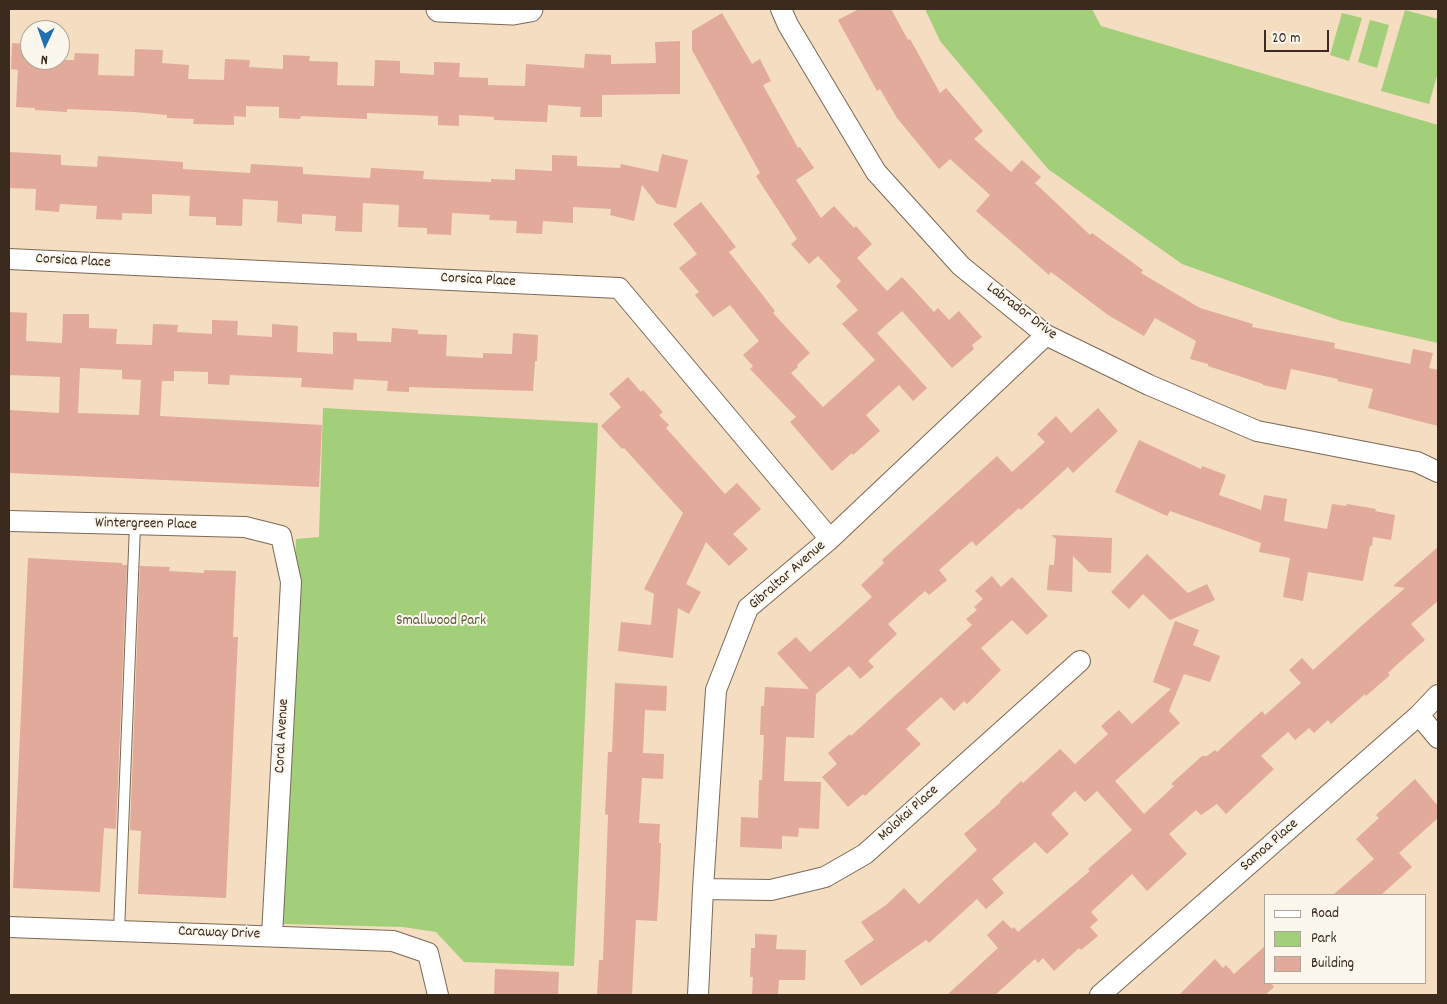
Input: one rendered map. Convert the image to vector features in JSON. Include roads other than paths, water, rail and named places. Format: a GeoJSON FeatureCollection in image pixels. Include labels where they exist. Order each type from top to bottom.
{"type":"FeatureCollection","features":[{"type":"Feature","properties":{"kind":"street"},"geometry":{"type":"LineString","coordinates":[[439,9],[513,12],[530,9]]}},
{"type":"Feature","properties":{"kind":"street","name":"Labrador Drive"},"geometry":{"type":"LineString","coordinates":[[780,9],[876,172],[962,266],[1046,335],[1149,385],[1257,431],[1417,462],[1438,472]]}},
{"type":"Feature","properties":{"kind":"street","name":"Corsica Place"},"geometry":{"type":"LineString","coordinates":[[9,259],[618,288],[830,539]]}},
{"type":"Feature","properties":{"kind":"street","name":"Gibraltar Avenue"},"geometry":{"type":"LineString","coordinates":[[698,995],[716,690],[748,608],[830,539],[1046,335]]}},
{"type":"Feature","properties":{"kind":"street","name":"Wintergreen Place"},"geometry":{"type":"LineString","coordinates":[[9,521],[245,527],[281,536]]}},
{"type":"Feature","properties":{"kind":"street","name":"Coral Avenue"},"geometry":{"type":"LineString","coordinates":[[272,936],[291,582],[281,536]]}},
{"type":"Feature","properties":{"kind":"street","name":"Molokai Place"},"geometry":{"type":"LineString","coordinates":[[703,890],[771,890],[825,877],[865,854],[1080,661]]}},
{"type":"Feature","properties":{"kind":"street","name":"Samoa Place"},"geometry":{"type":"LineString","coordinates":[[1100,995],[1419,715],[1438,695]]}},
{"type":"Feature","properties":{"kind":"street"},"geometry":{"type":"LineString","coordinates":[[1419,715],[1438,738]]}},
{"type":"Feature","properties":{"kind":"street","name":"Caraway Drive"},"geometry":{"type":"LineString","coordinates":[[9,927],[393,941],[428,953],[438,995]]}},
{"type":"Feature","properties":{"kind":"lane"},"geometry":{"type":"LineString","coordinates":[[118,931],[135,525]]}},
{"type":"Feature","properties":{"kind":"park label","name":"Smallwood Park"},"geometry":{"type":"Point","coordinates":[441,622]}}]}
